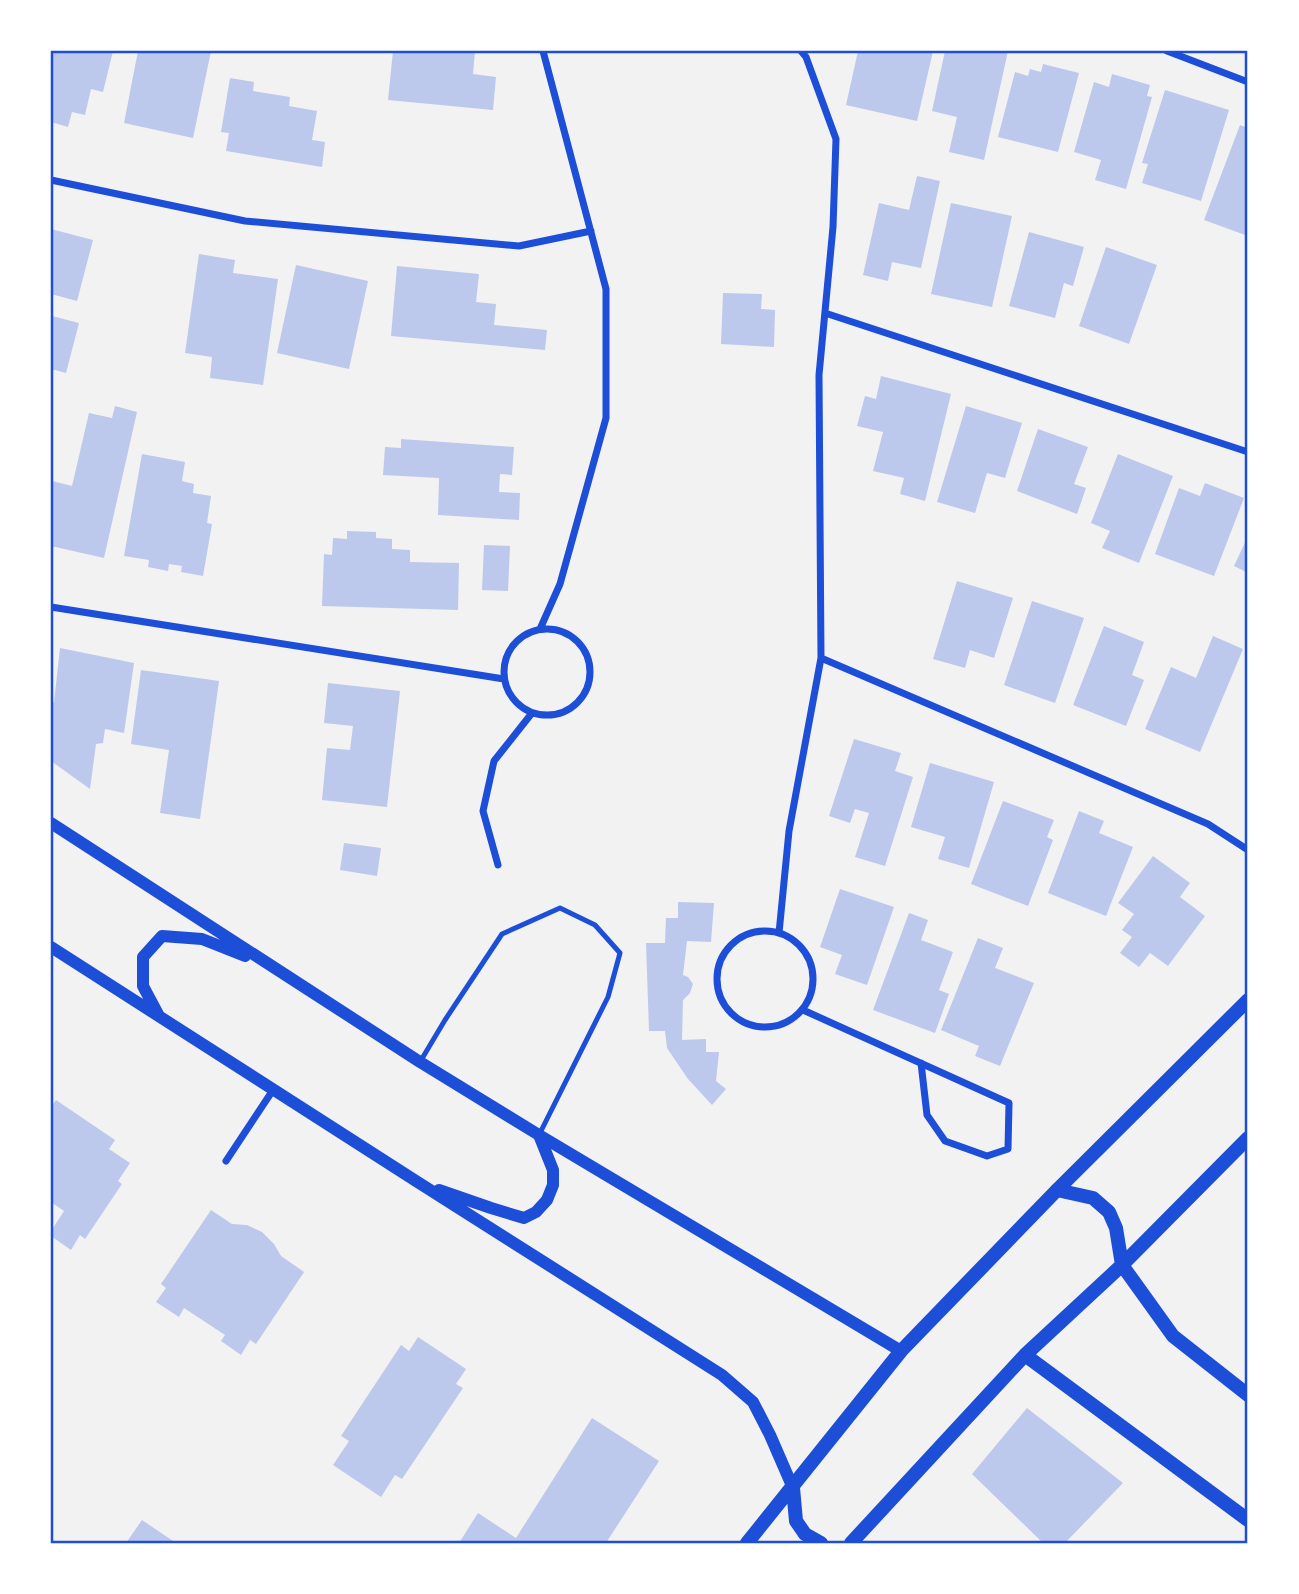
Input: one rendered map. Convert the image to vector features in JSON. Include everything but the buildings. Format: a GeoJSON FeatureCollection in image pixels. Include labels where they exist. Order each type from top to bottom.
{"type":"FeatureCollection","features":[{"type":"Feature","properties":{"kind":"main road"},"geometry":{"type":"LineString","coordinates":[[747,1543],[901,1351],[1057,1190],[1248,1000]]}},
{"type":"Feature","properties":{"kind":"main road"},"geometry":{"type":"LineString","coordinates":[[851,1543],[1025,1355],[1122,1265],[1248,1138]]}},
{"type":"Feature","properties":{"kind":"main road"},"geometry":{"type":"LineString","coordinates":[[1057,1190],[1093,1198],[1109,1212],[1116,1228],[1122,1265],[1173,1336],[1248,1395]]}},
{"type":"Feature","properties":{"kind":"main road"},"geometry":{"type":"LineString","coordinates":[[1025,1355],[1248,1520]]}},
{"type":"Feature","properties":{"kind":"main road"},"geometry":{"type":"LineString","coordinates":[[793,1488],[796,1521],[805,1534],[821,1543]]}},
{"type":"Feature","properties":{"kind":"street"},"geometry":{"type":"LineString","coordinates":[[540,629],[560,584],[606,418],[606,289],[543,51]]}},
{"type":"Feature","properties":{"kind":"street"},"geometry":{"type":"LineString","coordinates":[[779,933],[789,831],[821,658],[819,375],[832,227],[836,139],[806,57],[801,51]]}},
{"type":"Feature","properties":{"kind":"street"},"geometry":{"type":"LineString","coordinates":[[1167,51],[1248,82]]}},
{"type":"Feature","properties":{"kind":"street"},"geometry":{"type":"LineString","coordinates":[[51,180],[246,221],[520,246],[591,231]]}},
{"type":"Feature","properties":{"kind":"street"},"geometry":{"type":"LineString","coordinates":[[825,313],[1248,452]]}},
{"type":"Feature","properties":{"kind":"street"},"geometry":{"type":"LineString","coordinates":[[51,607],[504,680]]}},
{"type":"Feature","properties":{"kind":"street"},"geometry":{"type":"LineString","coordinates":[[540,629],[563,632],[581,645],[590,666],[588,688],[575,707],[554,716],[532,713],[514,700],[504,680],[506,657],[519,639],[540,629]]}},
{"type":"Feature","properties":{"kind":"street"},"geometry":{"type":"LineString","coordinates":[[821,658],[1208,824],[1248,850]]}},
{"type":"Feature","properties":{"kind":"street"},"geometry":{"type":"LineString","coordinates":[[498,865],[483,811],[494,761],[532,713]]}},
{"type":"Feature","properties":{"kind":"street"},"geometry":{"type":"LineString","coordinates":[[51,823],[420,1062],[901,1351]]}},
{"type":"Feature","properties":{"kind":"street"},"geometry":{"type":"LineString","coordinates":[[763,931],[779,933],[793,940],[804,951],[811,965],[813,981],[803,1010],[776,1027],[745,1023],[732,1014],[722,1002],[717,986],[717,971],[723,956],[733,943],[747,934],[763,931]]}},
{"type":"Feature","properties":{"kind":"street"},"geometry":{"type":"LineString","coordinates":[[159,1017],[143,986],[143,957],[162,936],[202,939],[271,966]]}},
{"type":"Feature","properties":{"kind":"street"},"geometry":{"type":"LineString","coordinates":[[51,947],[722,1375],[753,1402],[793,1488]]}},
{"type":"Feature","properties":{"kind":"street"},"geometry":{"type":"LineString","coordinates":[[803,1010],[921,1063],[1009,1103],[1008,1149],[987,1156],[945,1141],[927,1115],[921,1063]]}},
{"type":"Feature","properties":{"kind":"street"},"geometry":{"type":"LineString","coordinates":[[226,1161],[273,1090]]}},
{"type":"Feature","properties":{"kind":"street"},"geometry":{"type":"LineString","coordinates":[[416,1181],[491,1209],[524,1217],[536,1212],[547,1200],[553,1185],[554,1170],[539,1135]]}},
{"type":"Feature","properties":{"kind":"lane"},"geometry":{"type":"LineString","coordinates":[[420,1062],[502,934],[560,908],[595,925],[620,953],[608,997],[539,1135]]}}]}
